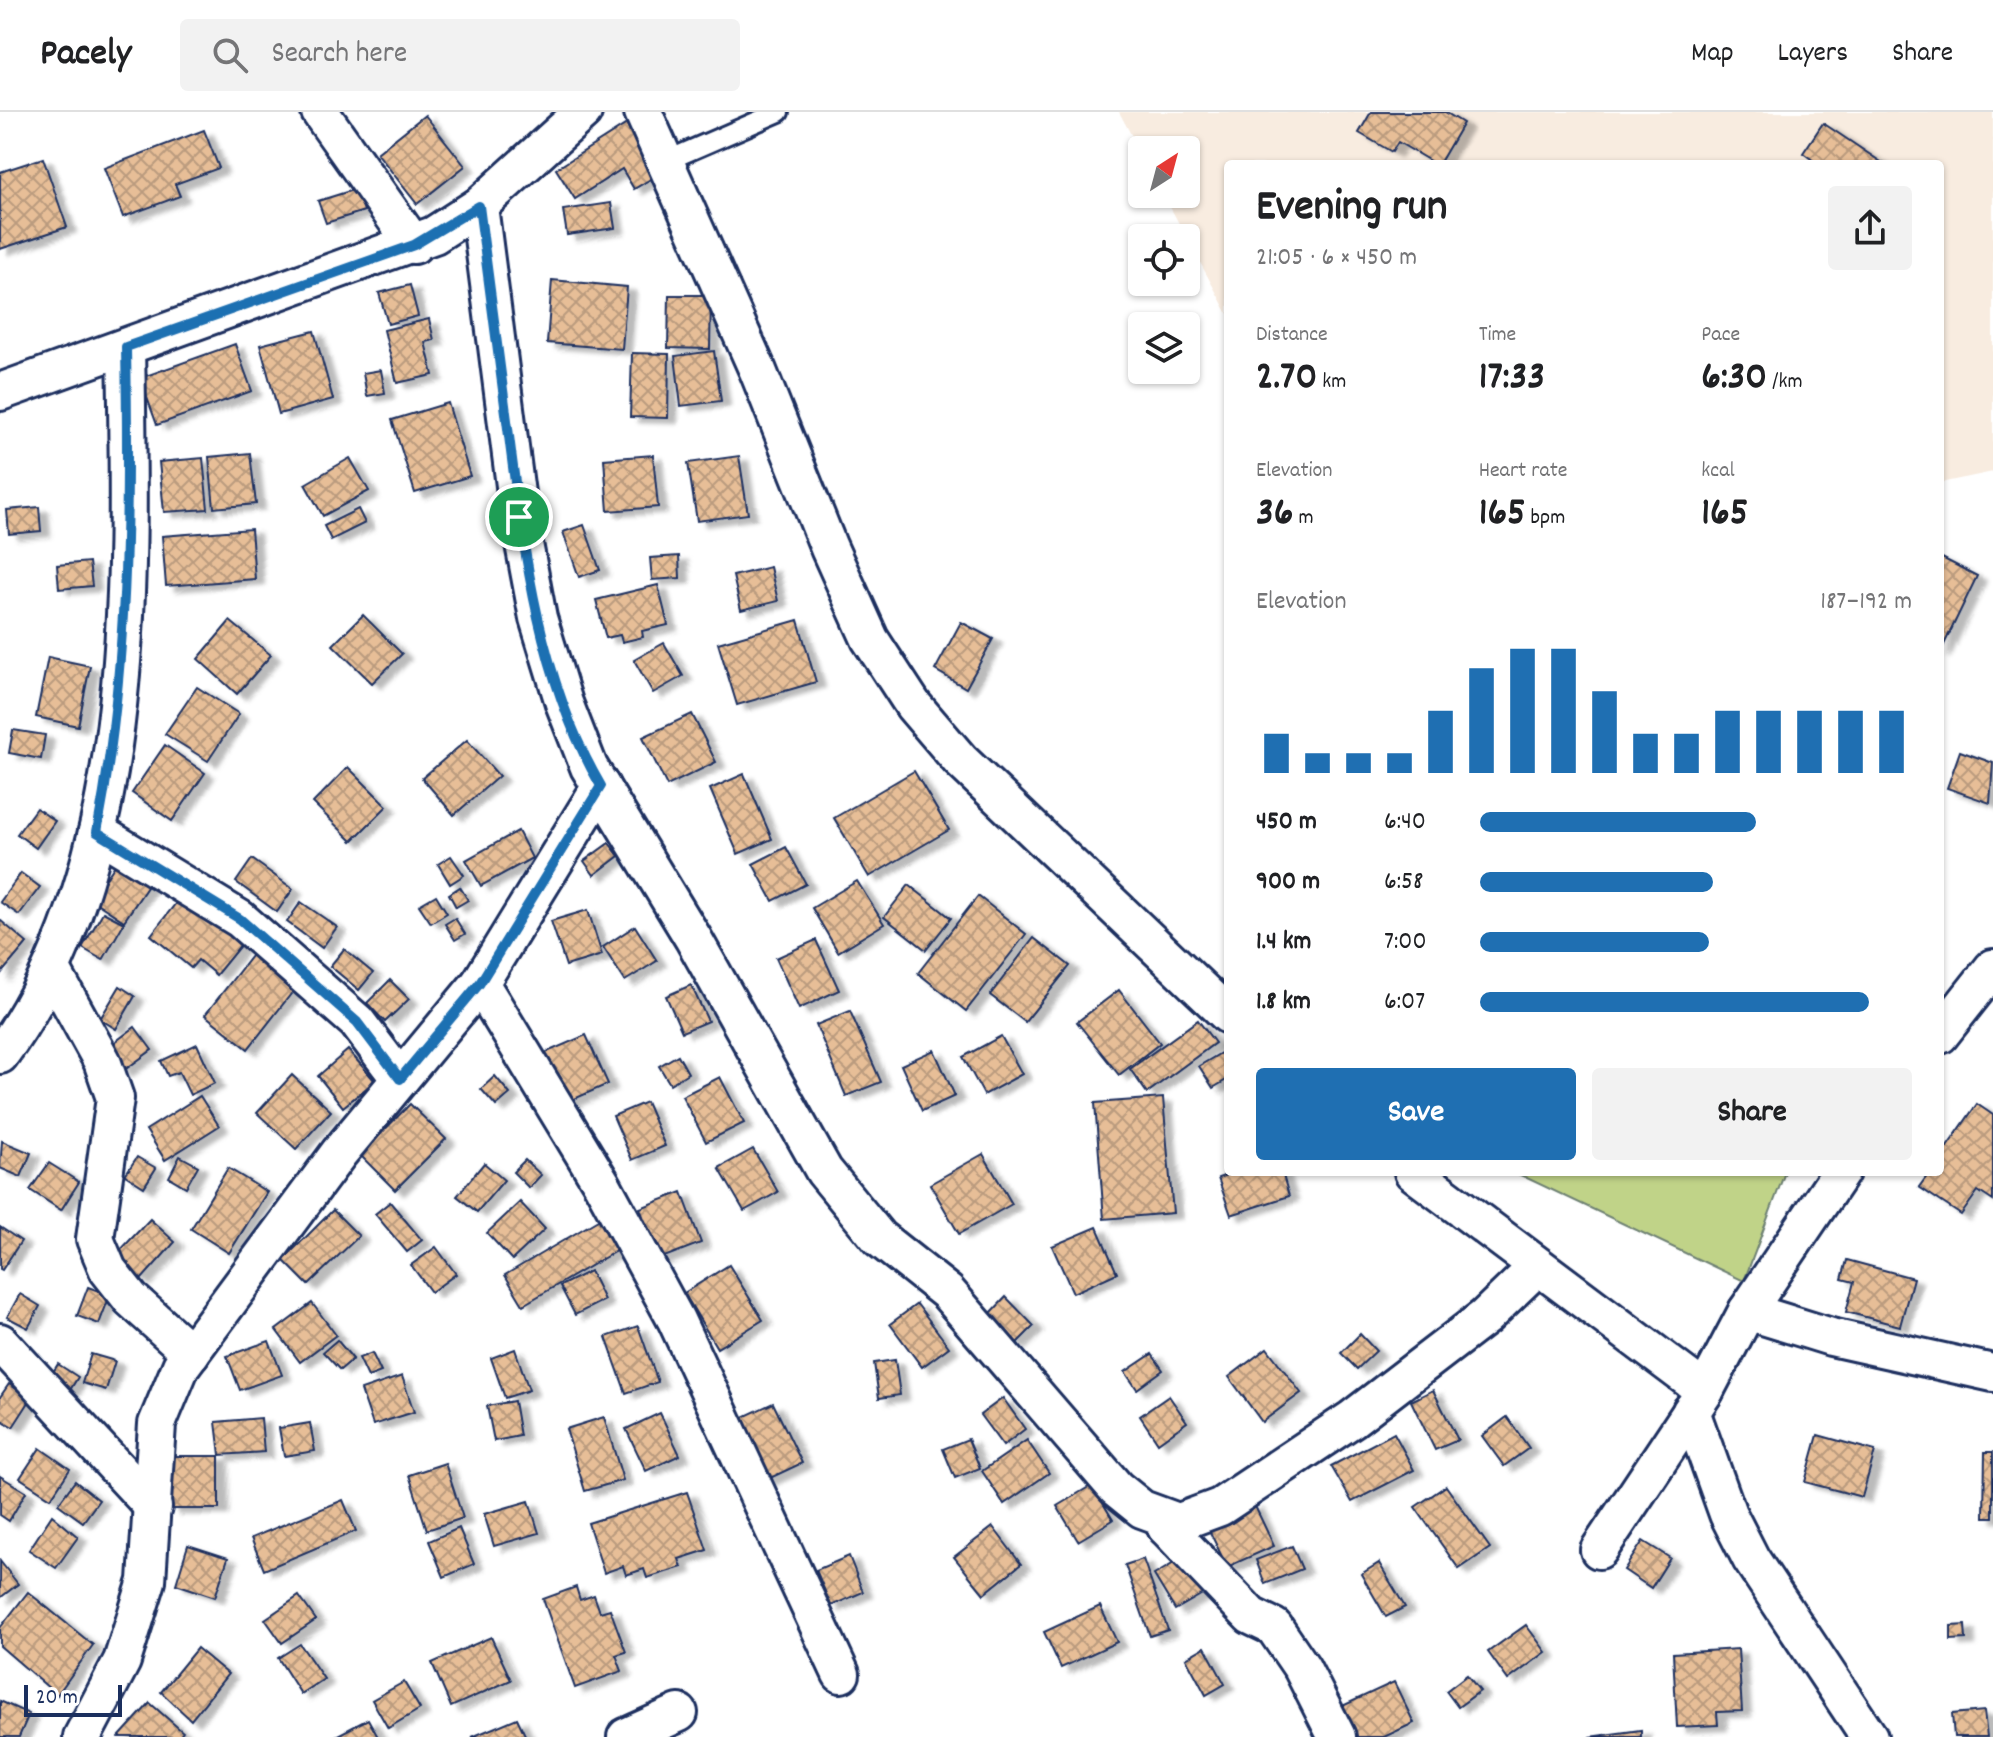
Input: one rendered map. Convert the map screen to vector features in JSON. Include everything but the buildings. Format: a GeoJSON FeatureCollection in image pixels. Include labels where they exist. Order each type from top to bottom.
{"type":"FeatureCollection","features":[{"type":"Feature","properties":{"kind":"street"},"geometry":{"type":"LineString","coordinates":[[320,112],[414,245]]}},
{"type":"Feature","properties":{"kind":"street"},"geometry":{"type":"LineString","coordinates":[[0,392],[414,245],[479,206],[583,112]]}},
{"type":"Feature","properties":{"kind":"street"},"geometry":{"type":"LineString","coordinates":[[643,112],[758,371],[829,548],[870,639],[913,705],[960,760],[1224,1011]]}},
{"type":"Feature","properties":{"kind":"street"},"geometry":{"type":"LineString","coordinates":[[479,206],[519,517],[538,618],[564,703],[601,786],[693,938],[824,1171],[879,1238],[947,1292],[1116,1488],[1142,1509],[1172,1520],[1166,1527]]}},
{"type":"Feature","properties":{"kind":"street"},"geometry":{"type":"LineString","coordinates":[[0,1055],[52,970],[97,832],[119,690],[129,481],[126,347]]}},
{"type":"Feature","properties":{"kind":"street"},"geometry":{"type":"LineString","coordinates":[[88,1735],[122,1661],[147,1581],[157,1424],[166,1395],[191,1353],[339,1153],[480,983],[601,786]]}},
{"type":"Feature","properties":{"kind":"street"},"geometry":{"type":"LineString","coordinates":[[97,832],[240,919],[357,1022],[400,1079]]}},
{"type":"Feature","properties":{"kind":"street"},"geometry":{"type":"LineString","coordinates":[[1944,1030],[1993,968]]}},
{"type":"Feature","properties":{"kind":"street"},"geometry":{"type":"LineString","coordinates":[[52,970],[102,1061],[115,1098],[95,1239],[108,1270],[131,1299],[191,1353]]}},
{"type":"Feature","properties":{"kind":"street"},"geometry":{"type":"LineString","coordinates":[[480,983],[602,1184],[676,1320],[841,1674]]}},
{"type":"Feature","properties":{"kind":"street"},"geometry":{"type":"LineString","coordinates":[[1418,1176],[1537,1267],[1698,1401],[1728,1514],[1751,1559],[1869,1737]]}},
{"type":"Feature","properties":{"kind":"street"},"geometry":{"type":"LineString","coordinates":[[1599,1550],[1698,1401],[1747,1311],[1838,1176]]}},
{"type":"Feature","properties":{"kind":"street"},"geometry":{"type":"LineString","coordinates":[[1166,1527],[1220,1507],[1352,1419],[1485,1317],[1537,1267]]}},
{"type":"Feature","properties":{"kind":"street"},"geometry":{"type":"LineString","coordinates":[[1747,1311],[1831,1337],[1993,1373]]}},
{"type":"Feature","properties":{"kind":"street"},"geometry":{"type":"LineString","coordinates":[[0,1342],[153,1507]]}},
{"type":"Feature","properties":{"kind":"street"},"geometry":{"type":"LineString","coordinates":[[1166,1527],[1221,1580],[1251,1616],[1274,1627],[1302,1668],[1337,1737]]}},
{"type":"Feature","properties":{"kind":"street"},"geometry":{"type":"LineString","coordinates":[[626,1737],[679,1713]]}},
{"type":"Feature","properties":{"kind":"lane"},"geometry":{"type":"LineString","coordinates":[[666,161],[779,112]]}},
{"type":"Feature","properties":{"kind":"shaded area"},"geometry":{"type":"Polygon","coordinates":[[[1119,112],[1993,112],[1993,472],[1944,482],[1944,160],[1224,160],[1224,307],[1200,262],[1200,224],[1179,224],[1171,208],[1200,208],[1200,136],[1132,136],[1119,112]]]}},
{"type":"Feature","properties":{"kind":"green space"},"geometry":{"type":"Polygon","coordinates":[[[1522,1176],[1783,1176],[1744,1281],[1522,1176]]]}},
{"type":"Feature","properties":{"kind":"route"},"geometry":{"type":"LineString","coordinates":[[479,206],[519,517],[538,618],[564,703],[589,767],[601,786],[480,983],[400,1079],[357,1022],[240,919],[97,832],[111,761],[119,690],[129,481],[126,347],[414,245],[450,227],[479,206]]}}]}
